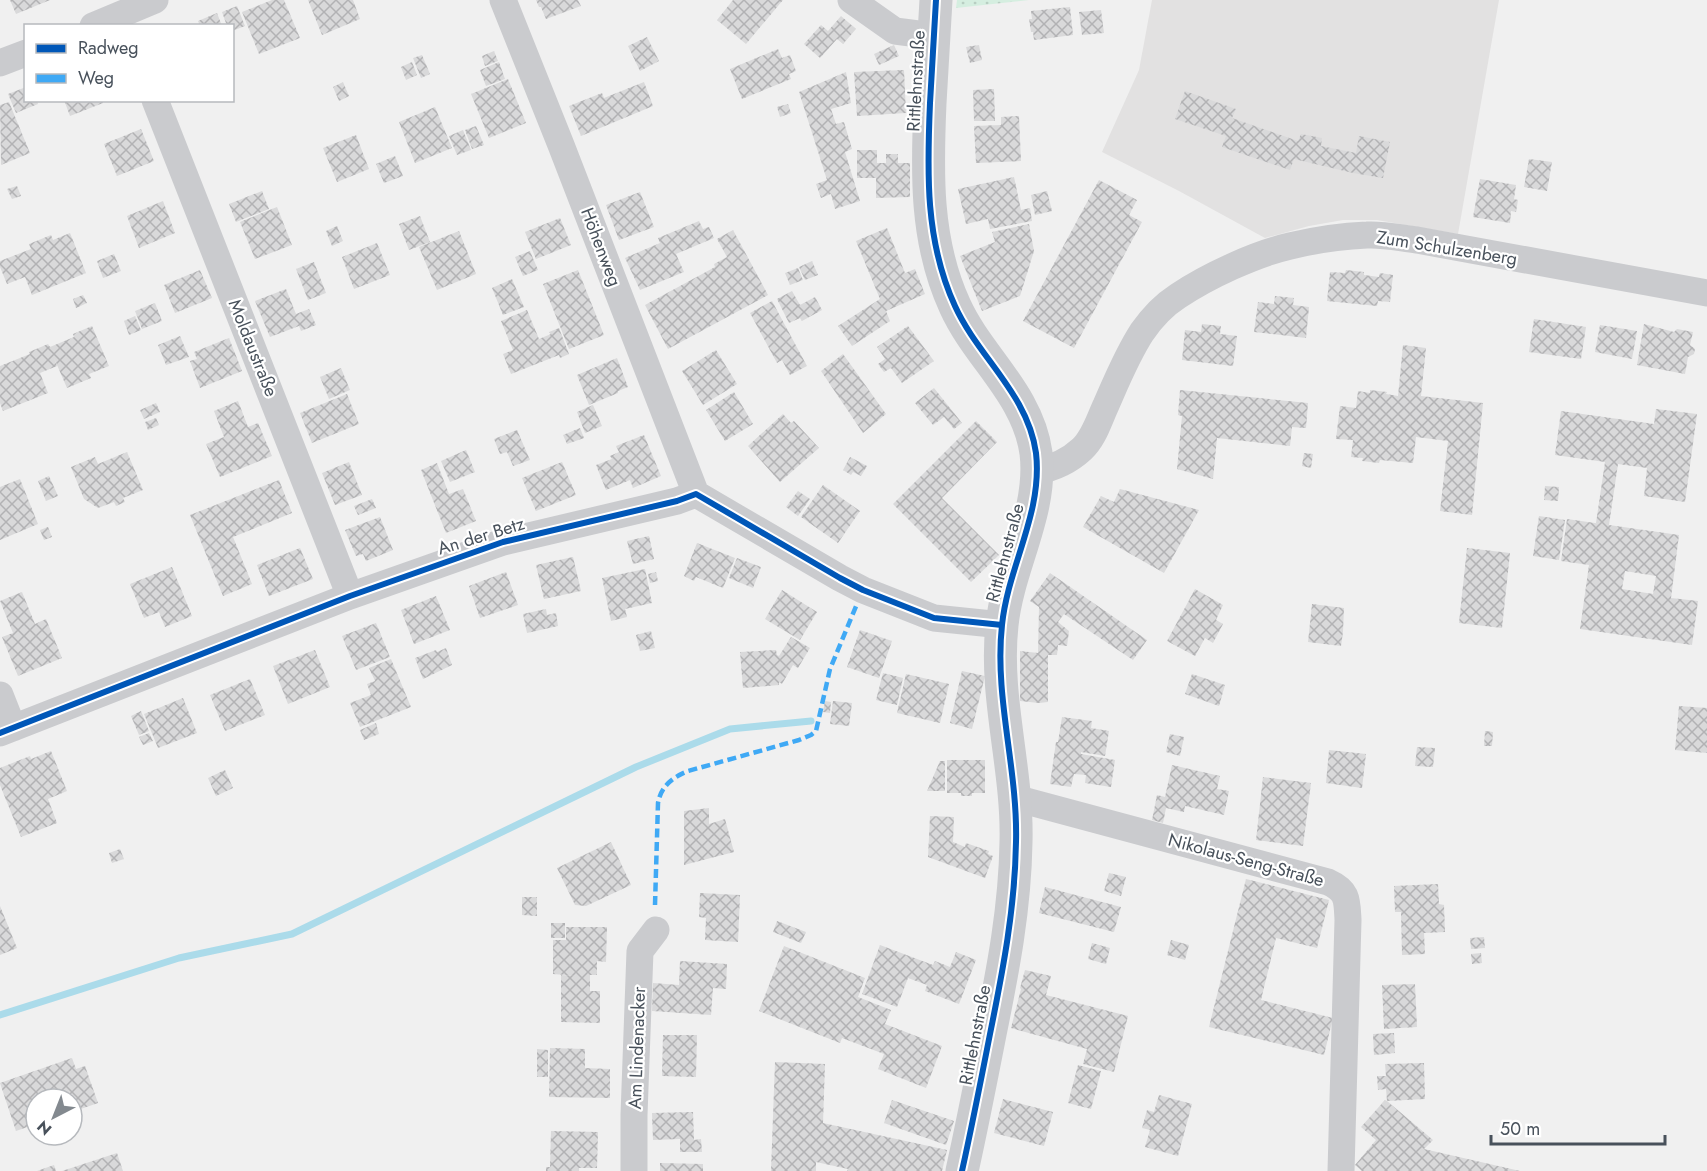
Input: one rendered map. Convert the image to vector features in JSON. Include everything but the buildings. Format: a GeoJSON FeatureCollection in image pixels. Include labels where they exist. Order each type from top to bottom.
{"type":"FeatureCollection","features":[{"type":"Feature","properties":{"kind":"street"},"geometry":{"type":"LineString","coordinates":[[103,24],[123,20],[155,0]]}},
{"type":"Feature","properties":{"kind":"street","name":"Höhenweg"},"geometry":{"type":"LineString","coordinates":[[503,0],[696,494]]}},
{"type":"Feature","properties":{"kind":"street"},"geometry":{"type":"LineString","coordinates":[[851,0],[895,31],[934,36]]}},
{"type":"Feature","properties":{"kind":"street","name":"Rittlehnstraße"},"geometry":{"type":"LineString","coordinates":[[936,0],[928,139],[928,187],[936,251],[948,288],[963,322],[1013,393],[1024,413],[1035,449],[1037,471],[1035,497],[1008,592],[1002,625],[1000,662],[1015,798],[1017,839],[1015,892],[1007,951],[962,1171]]}},
{"type":"Feature","properties":{"kind":"street"},"geometry":{"type":"LineString","coordinates":[[0,63],[24,54]]}},
{"type":"Feature","properties":{"kind":"street","name":"Moldaustraße"},"geometry":{"type":"LineString","coordinates":[[156,102],[350,596]]}},
{"type":"Feature","properties":{"kind":"street","name":"Zum Schulzenberg"},"geometry":{"type":"LineString","coordinates":[[1037,471],[1069,460],[1094,434],[1127,357],[1143,330],[1159,312],[1177,297],[1208,279],[1287,246],[1328,238],[1370,235],[1417,240],[1707,293]]}},
{"type":"Feature","properties":{"kind":"street"},"geometry":{"type":"LineString","coordinates":[[696,494],[863,590],[934,618],[1002,625]]}},
{"type":"Feature","properties":{"kind":"street","name":"An der Betz"},"geometry":{"type":"LineString","coordinates":[[6,730],[350,596],[503,542],[677,501],[696,494]]}},
{"type":"Feature","properties":{"kind":"street"},"geometry":{"type":"LineString","coordinates":[[0,695],[6,730]]}},
{"type":"Feature","properties":{"kind":"street","name":"Nikolaus-Seng-Straße"},"geometry":{"type":"LineString","coordinates":[[1015,798],[1328,882],[1344,891],[1348,920],[1341,1171]]}},
{"type":"Feature","properties":{"kind":"street","name":"Am Lindenacker"},"geometry":{"type":"LineString","coordinates":[[634,1171],[640,951],[656,930]]}},
{"type":"Feature","properties":{"kind":"shaded area"},"geometry":{"type":"Polygon","coordinates":[[[1152,0],[1499,0],[1458,234],[1377,220],[1343,220],[1265,238],[1102,152],[1139,70],[1152,0]]]}},
{"type":"Feature","properties":{"kind":"green space"},"geometry":{"type":"Polygon","coordinates":[[[957,0],[1029,0],[956,8],[957,0]]]}},
{"type":"Feature","properties":{"kind":"waterway"},"geometry":{"type":"LineString","coordinates":[[0,1015],[179,958],[292,934],[636,767],[730,729],[811,721]]}},
{"type":"Feature","properties":{"kind":"marked path"},"geometry":{"type":"LineString","coordinates":[[655,905],[658,803],[665,787],[677,776],[688,771],[799,740],[816,731],[830,669],[857,604]]}},
{"type":"Feature","properties":{"kind":"cycle path"},"geometry":{"type":"LineString","coordinates":[[936,0],[928,155],[930,206],[938,257],[945,281],[965,325],[1023,412],[1036,453],[1037,475],[1030,518],[1005,603],[1000,652],[1003,706],[1016,815],[1011,915],[962,1171]]}},
{"type":"Feature","properties":{"kind":"cycle path"},"geometry":{"type":"LineString","coordinates":[[0,733],[350,596],[503,542],[677,501],[696,494],[863,590],[934,618],[1002,625]]}}]}
